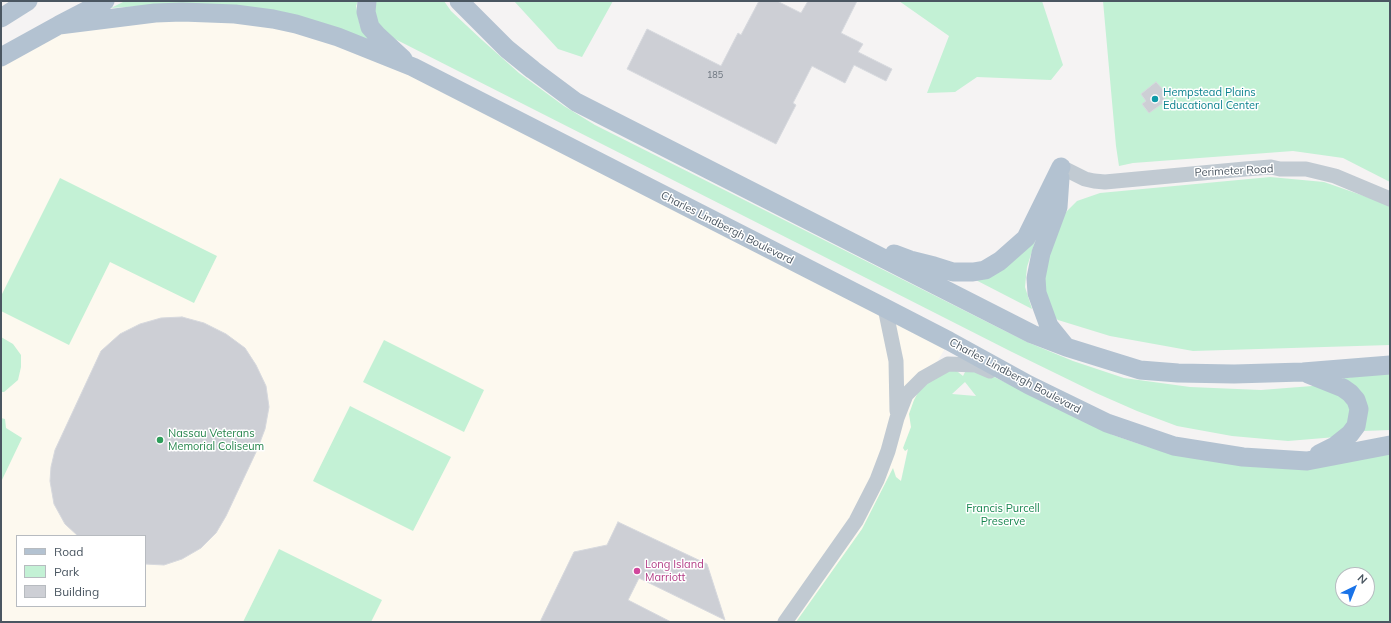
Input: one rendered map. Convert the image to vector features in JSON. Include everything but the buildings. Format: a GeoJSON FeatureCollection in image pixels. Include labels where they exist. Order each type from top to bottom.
{"type":"FeatureCollection","features":[{"type":"Feature","properties":{"kind":"main road"},"geometry":{"type":"LineString","coordinates":[[1,18],[28,1]]}},
{"type":"Feature","properties":{"kind":"main road"},"geometry":{"type":"LineString","coordinates":[[1,57],[105,1]]}},
{"type":"Feature","properties":{"kind":"main road"},"geometry":{"type":"LineString","coordinates":[[368,1],[366,12],[370,27],[413,67]]}},
{"type":"Feature","properties":{"kind":"main road"},"geometry":{"type":"LineString","coordinates":[[459,1],[507,49],[576,102],[1021,329],[1066,347],[1140,370],[1178,373],[1234,374],[1303,372],[1390,365]]}},
{"type":"Feature","properties":{"kind":"main road","name":"Charles Lindbergh Boulevard"},"geometry":{"type":"LineString","coordinates":[[59,25],[155,13],[182,12],[235,14],[273,19],[296,24],[338,37],[413,67],[949,341],[1029,385],[1107,423],[1174,446],[1243,457],[1307,460],[1390,445]]}},
{"type":"Feature","properties":{"kind":"main road"},"geometry":{"type":"LineString","coordinates":[[841,237],[874,246],[910,260],[953,272],[973,272],[985,270],[1000,261],[1026,238],[1061,166]]}},
{"type":"Feature","properties":{"kind":"main road"},"geometry":{"type":"LineString","coordinates":[[1061,166],[1058,206],[1041,253],[1036,278],[1037,293],[1046,320],[1066,347]]}},
{"type":"Feature","properties":{"kind":"main road"},"geometry":{"type":"LineString","coordinates":[[1303,372],[1343,388],[1356,400],[1359,409],[1356,426],[1350,434],[1335,446],[1307,460]]}},
{"type":"Feature","properties":{"kind":"street","name":"Perimeter Road"},"geometry":{"type":"LineString","coordinates":[[1061,166],[1122,181],[1245,168],[1271,167],[1280,169],[1306,169],[1335,176],[1390,199]]}},
{"type":"Feature","properties":{"kind":"street"},"geometry":{"type":"LineString","coordinates":[[885,308],[896,361],[897,418]]}},
{"type":"Feature","properties":{"kind":"street"},"geometry":{"type":"LineString","coordinates":[[785,622],[856,521],[877,480],[906,395],[913,387],[923,378],[948,364],[976,365],[1029,385]]}},
{"type":"Feature","properties":{"kind":"shaded area"},"geometry":{"type":"Polygon","coordinates":[[[223,15],[336,38],[947,345],[920,391],[899,490],[810,622],[1,622],[1,61],[61,27],[223,15]]]}},
{"type":"Feature","properties":{"kind":"green space"},"geometry":{"type":"Polygon","coordinates":[[[125,1],[358,1],[356,6],[360,26],[371,41],[188,3],[111,8],[125,1]]]}},
{"type":"Feature","properties":{"kind":"green space"},"geometry":{"type":"Polygon","coordinates":[[[376,1],[444,1],[451,11],[519,73],[564,106],[595,125],[1027,342],[1073,361],[1124,378],[1190,387],[1261,390],[1325,385],[1352,406],[1352,420],[1336,437],[1288,441],[1232,436],[1177,426],[1137,411],[1096,393],[1012,352],[391,37],[378,25],[374,8],[376,1]]]}},
{"type":"Feature","properties":{"kind":"green space"},"geometry":{"type":"Polygon","coordinates":[[[514,1],[613,1],[582,57],[558,49],[514,1]]]}},
{"type":"Feature","properties":{"kind":"green space"},"geometry":{"type":"Polygon","coordinates":[[[899,1],[1042,1],[1063,65],[1051,80],[977,77],[955,92],[927,93],[949,36],[899,1]]]}},
{"type":"Feature","properties":{"kind":"green space"},"geometry":{"type":"Polygon","coordinates":[[[1103,1],[1390,1],[1390,182],[1343,158],[1293,151],[1133,163],[1119,166],[1103,1]]]}},
{"type":"Feature","properties":{"kind":"green space"},"geometry":{"type":"Polygon","coordinates":[[[1270,177],[1324,182],[1390,205],[1390,345],[1193,351],[1110,336],[1058,320],[1047,311],[1040,293],[1057,226],[1065,213],[1077,201],[1100,193],[1270,177]]]}},
{"type":"Feature","properties":{"kind":"green space"},"geometry":{"type":"Polygon","coordinates":[[[60,178],[217,256],[194,303],[110,262],[69,345],[1,311],[1,296],[60,178]]]}},
{"type":"Feature","properties":{"kind":"green space"},"geometry":{"type":"Polygon","coordinates":[[[1039,229],[1027,267],[1025,287],[1032,309],[968,276],[1039,229]]]}},
{"type":"Feature","properties":{"kind":"green space"},"geometry":{"type":"Polygon","coordinates":[[[1,337],[13,344],[21,355],[21,367],[18,380],[4,392],[1,392],[1,337]]]}},
{"type":"Feature","properties":{"kind":"green space"},"geometry":{"type":"Polygon","coordinates":[[[384,340],[484,390],[464,432],[363,382],[384,340]]]}},
{"type":"Feature","properties":{"kind":"green space","name":"Francis Purcell Preserve"},"geometry":{"type":"Polygon","coordinates":[[[953,368],[963,376],[966,370],[978,369],[1113,435],[1148,447],[1191,457],[1390,453],[1390,622],[796,622],[862,529],[893,468],[896,477],[901,481],[908,449],[905,451],[903,448],[911,427],[909,414],[921,387],[953,368]],[[965,382],[952,394],[976,396],[965,382]]]}},
{"type":"Feature","properties":{"kind":"green space"},"geometry":{"type":"Polygon","coordinates":[[[1390,373],[1390,430],[1363,431],[1343,378],[1390,373]]]}},
{"type":"Feature","properties":{"kind":"green space"},"geometry":{"type":"Polygon","coordinates":[[[350,406],[451,457],[413,531],[313,481],[350,406]]]}},
{"type":"Feature","properties":{"kind":"green space"},"geometry":{"type":"Polygon","coordinates":[[[1,418],[5,419],[6,428],[22,438],[1,482],[1,418]]]}},
{"type":"Feature","properties":{"kind":"green space"},"geometry":{"type":"Polygon","coordinates":[[[279,549],[382,600],[371,622],[243,622],[279,549]]]}},
{"type":"Feature","properties":{"kind":"place","name":"Hempstead Plains Educational Center"},"geometry":{"type":"Point","coordinates":[1155,99]}},
{"type":"Feature","properties":{"kind":"place","name":"Nassau Veterans Memorial Coliseum"},"geometry":{"type":"Point","coordinates":[160,440]}},
{"type":"Feature","properties":{"kind":"place","name":"Long Island Marriott"},"geometry":{"type":"Point","coordinates":[637,571]}}]}
